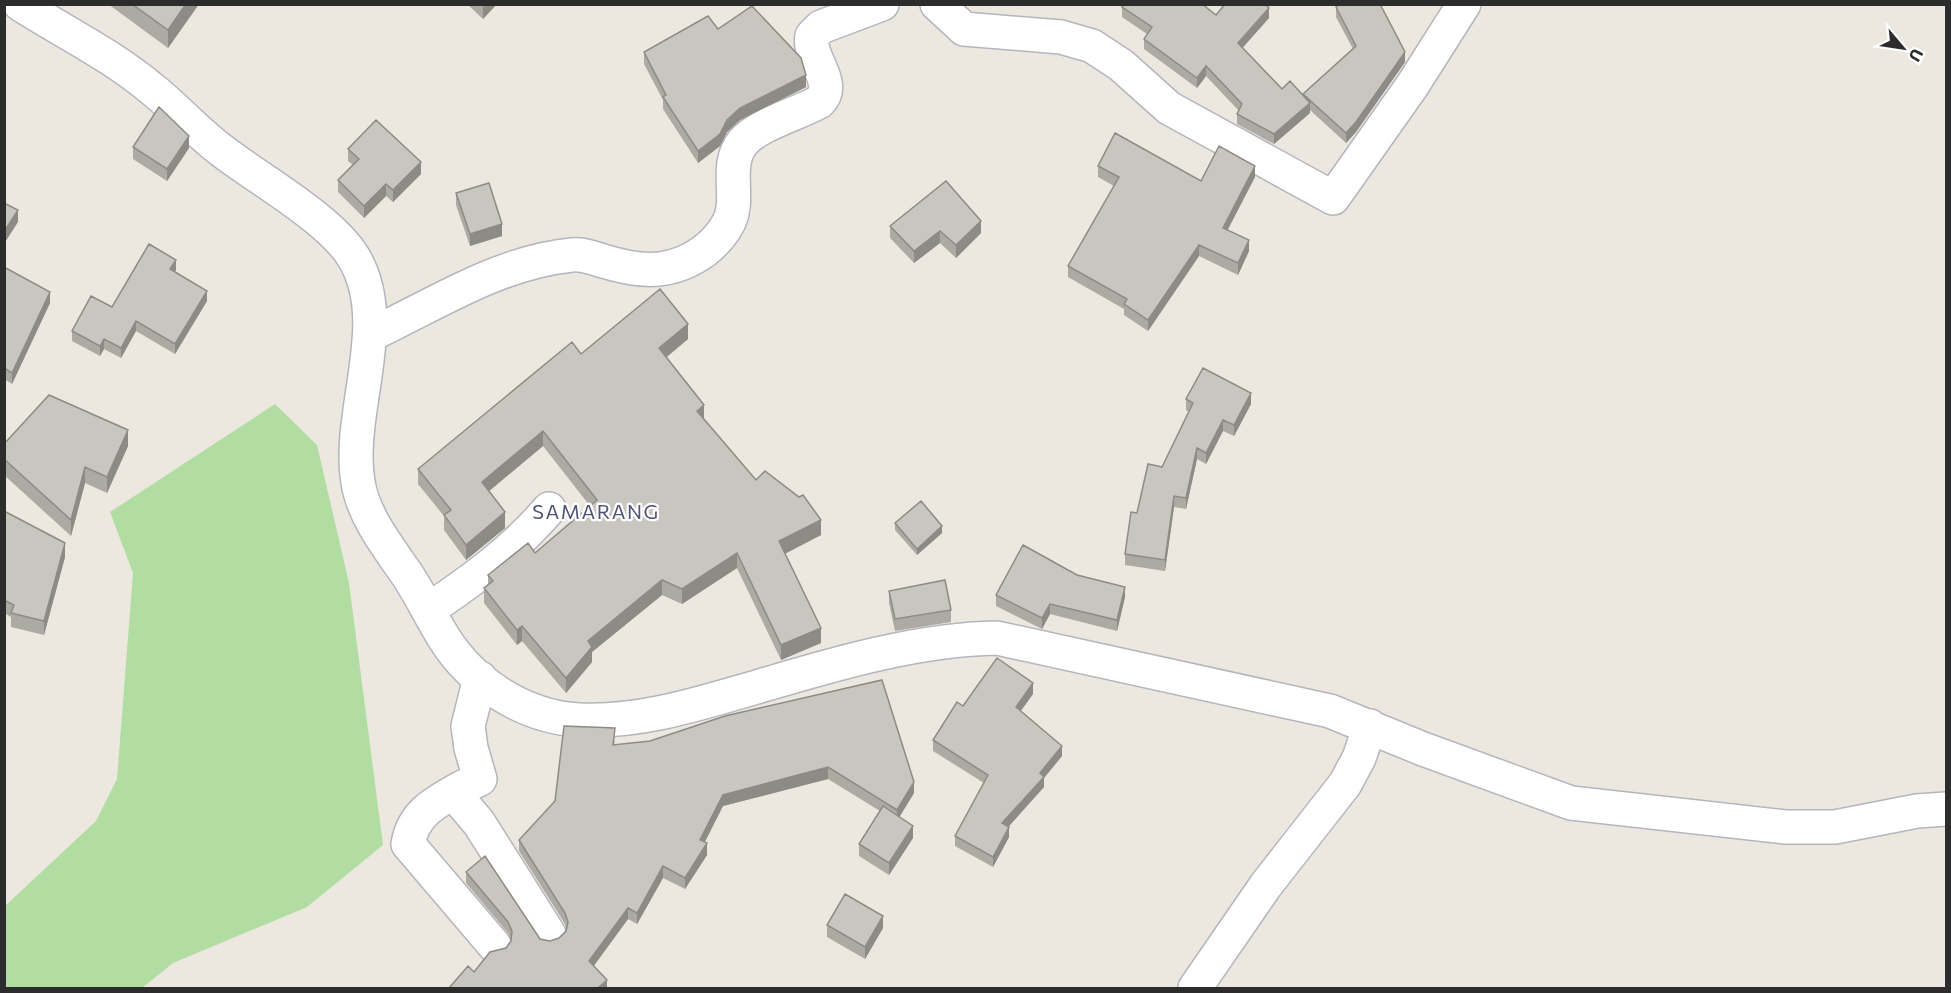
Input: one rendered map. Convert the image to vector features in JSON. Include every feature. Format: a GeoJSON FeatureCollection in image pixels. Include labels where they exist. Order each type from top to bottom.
{"type":"FeatureCollection","features":[{"type":"Feature","properties":{"kind":"street"},"geometry":{"type":"LineString","coordinates":[[20,4],[151,87],[219,148],[336,237],[351,253],[361,269],[370,335],[356,458],[358,483],[372,519],[446,641],[480,678],[519,705],[545,714],[578,720],[650,716],[856,660],[966,638],[997,638],[1261,694],[1330,711],[1423,749],[1571,803],[1785,827],[1834,827],[1917,811],[1947,809]]}},
{"type":"Feature","properties":{"kind":"street"},"geometry":{"type":"LineString","coordinates":[[370,335],[490,276],[525,266],[572,255],[586,255],[641,271],[663,270],[694,258],[713,245],[734,209],[734,165],[743,142],[755,132],[819,102],[826,93],[825,82],[812,46],[812,36],[821,27],[882,4]]}},
{"type":"Feature","properties":{"kind":"street"},"geometry":{"type":"LineString","coordinates":[[937,4],[964,29],[1061,37],[1092,46],[1121,65],[1169,108],[1333,198],[1412,86],[1464,4]]}},
{"type":"Feature","properties":{"kind":"street"},"geometry":{"type":"LineString","coordinates":[[428,610],[476,578],[524,539],[549,509]]}},
{"type":"Feature","properties":{"kind":"street"},"geometry":{"type":"LineString","coordinates":[[480,678],[468,726],[471,748],[480,779],[436,802],[411,826],[408,844],[494,945]]}},
{"type":"Feature","properties":{"kind":"street"},"geometry":{"type":"LineString","coordinates":[[1195,988],[1266,885],[1345,784],[1359,758],[1370,726]]}},
{"type":"Feature","properties":{"kind":"street"},"geometry":{"type":"LineString","coordinates":[[459,789],[457,797],[479,824],[549,934]]}},
{"type":"Feature","properties":{"kind":"green space"},"geometry":{"type":"Polygon","coordinates":[[[275,404],[317,445],[349,583],[383,845],[307,907],[173,963],[142,988],[5,988],[5,906],[96,821],[117,779],[133,573],[110,512],[275,404]]]}},
{"type":"Feature","properties":{"kind":"building"},"geometry":{"type":"Polygon","coordinates":[[[132,4],[186,4],[168,30],[132,4]]]}},
{"type":"Feature","properties":{"kind":"building"},"geometry":{"type":"Polygon","coordinates":[[[1123,4],[1202,4],[1216,15],[1225,4],[1265,4],[1269,8],[1238,43],[1282,89],[1290,81],[1310,103],[1274,134],[1237,114],[1242,104],[1206,66],[1197,78],[1144,39],[1152,27],[1122,7],[1123,4]]]}},
{"type":"Feature","properties":{"kind":"building"},"geometry":{"type":"Polygon","coordinates":[[[1340,4],[1380,4],[1405,52],[1346,133],[1303,94],[1356,46],[1336,7],[1340,4]]]}},
{"type":"Feature","properties":{"kind":"building"},"geometry":{"type":"Polygon","coordinates":[[[752,6],[801,58],[806,75],[740,108],[727,120],[720,134],[698,151],[663,97],[666,95],[644,52],[708,16],[718,29],[752,6]]]}},
{"type":"Feature","properties":{"kind":"building"},"geometry":{"type":"Polygon","coordinates":[[[159,107],[189,136],[167,169],[133,147],[159,107]]]}},
{"type":"Feature","properties":{"kind":"building"},"geometry":{"type":"Polygon","coordinates":[[[376,120],[421,162],[393,190],[386,184],[364,206],[338,180],[359,159],[348,149],[376,120]]]}},
{"type":"Feature","properties":{"kind":"building"},"geometry":{"type":"Polygon","coordinates":[[[1115,133],[1201,181],[1219,146],[1255,166],[1223,228],[1249,240],[1238,263],[1199,245],[1148,320],[1124,304],[1127,299],[1068,266],[1119,177],[1098,166],[1115,133]]]}},
{"type":"Feature","properties":{"kind":"building"},"geometry":{"type":"Polygon","coordinates":[[[946,181],[981,221],[956,245],[940,231],[914,251],[890,226],[946,181]]]}},
{"type":"Feature","properties":{"kind":"building"},"geometry":{"type":"Polygon","coordinates":[[[489,183],[502,224],[470,234],[456,193],[489,183]]]}},
{"type":"Feature","properties":{"kind":"building"},"geometry":{"type":"Polygon","coordinates":[[[4,203],[18,210],[4,232],[4,203]]]}},
{"type":"Feature","properties":{"kind":"building"},"geometry":{"type":"Polygon","coordinates":[[[149,244],[176,260],[170,269],[207,291],[175,344],[136,321],[121,348],[104,339],[100,346],[72,331],[91,296],[112,307],[149,244]]]}},
{"type":"Feature","properties":{"kind":"building"},"geometry":{"type":"Polygon","coordinates":[[[4,267],[50,292],[12,373],[4,368],[4,267]]]}},
{"type":"Feature","properties":{"kind":"building"},"geometry":{"type":"Polygon","coordinates":[[[660,289],[688,324],[659,348],[704,405],[697,411],[756,480],[765,471],[799,497],[803,495],[821,520],[779,541],[821,628],[781,645],[737,553],[682,589],[662,580],[588,641],[592,647],[566,678],[522,626],[517,630],[484,588],[493,581],[488,575],[528,543],[535,553],[597,500],[543,431],[482,482],[505,512],[466,545],[444,515],[451,510],[418,469],[572,342],[581,354],[660,289]]]}},
{"type":"Feature","properties":{"kind":"building"},"geometry":{"type":"Polygon","coordinates":[[[1203,368],[1251,393],[1234,425],[1223,420],[1206,453],[1197,448],[1186,498],[1174,496],[1165,560],[1125,554],[1131,512],[1137,513],[1148,464],[1162,467],[1193,403],[1186,399],[1203,368]]]}},
{"type":"Feature","properties":{"kind":"building"},"geometry":{"type":"Polygon","coordinates":[[[49,395],[128,430],[107,477],[85,467],[71,520],[4,459],[4,444],[49,395]]]}},
{"type":"Feature","properties":{"kind":"building"},"geometry":{"type":"Polygon","coordinates":[[[921,501],[942,526],[917,549],[895,523],[921,501]]]}},
{"type":"Feature","properties":{"kind":"building"},"geometry":{"type":"Polygon","coordinates":[[[4,511],[65,543],[44,621],[11,613],[14,605],[4,600],[4,511]]]}},
{"type":"Feature","properties":{"kind":"building"},"geometry":{"type":"Polygon","coordinates":[[[1023,545],[1077,575],[1125,587],[1117,620],[1050,604],[1042,618],[996,595],[1023,545]]]}},
{"type":"Feature","properties":{"kind":"building"},"geometry":{"type":"Polygon","coordinates":[[[945,580],[951,610],[895,619],[889,591],[945,580]]]}},
{"type":"Feature","properties":{"kind":"building"},"geometry":{"type":"Polygon","coordinates":[[[997,658],[1033,683],[1016,707],[1062,746],[1040,773],[1044,777],[1002,823],[1009,827],[993,857],[955,836],[988,775],[933,740],[957,702],[963,706],[997,658]]]}},
{"type":"Feature","properties":{"kind":"building"},"geometry":{"type":"Polygon","coordinates":[[[882,680],[914,782],[897,810],[828,767],[723,795],[700,840],[707,843],[685,878],[663,866],[637,913],[628,908],[589,961],[607,980],[598,988],[449,988],[468,966],[474,972],[490,952],[506,948],[511,941],[512,931],[508,922],[466,872],[485,856],[540,939],[550,941],[559,938],[566,931],[568,922],[565,913],[519,840],[555,801],[564,726],[615,728],[613,745],[650,741],[725,716],[882,680]]]}},
{"type":"Feature","properties":{"kind":"building"},"geometry":{"type":"Polygon","coordinates":[[[883,806],[913,826],[889,863],[859,844],[883,806]]]}},
{"type":"Feature","properties":{"kind":"building"},"geometry":{"type":"Polygon","coordinates":[[[845,894],[883,916],[865,947],[827,925],[845,894]]]}},
{"type":"Feature","properties":{"kind":"district","name":"SAMARANG"},"geometry":{"type":"Point","coordinates":[596,511]}}]}
